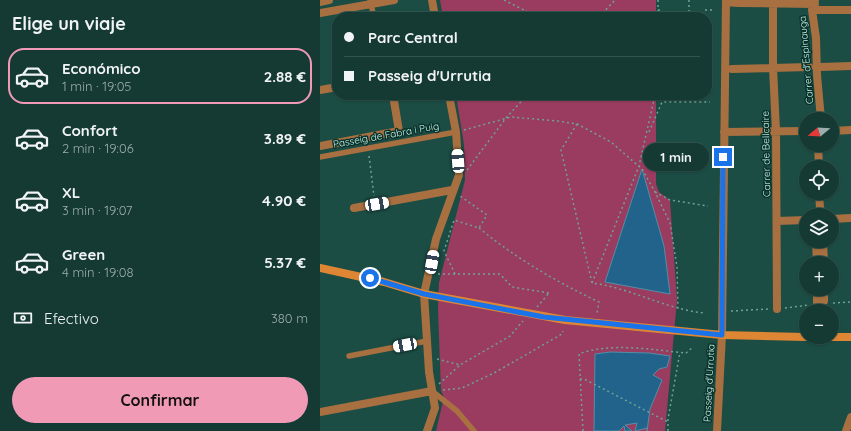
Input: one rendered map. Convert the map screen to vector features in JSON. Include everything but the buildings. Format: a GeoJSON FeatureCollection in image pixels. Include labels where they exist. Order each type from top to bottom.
{"type":"FeatureCollection","features":[{"type":"Feature","properties":{"kind":"street"},"geometry":{"type":"LineString","coordinates":[[320,2],[329,0]]}},
{"type":"Feature","properties":{"kind":"street"},"geometry":{"type":"LineString","coordinates":[[320,14],[370,2],[394,0]]}},
{"type":"Feature","properties":{"kind":"street"},"geometry":{"type":"LineString","coordinates":[[432,0],[434,12]]}},
{"type":"Feature","properties":{"kind":"street"},"geometry":{"type":"LineString","coordinates":[[726,1],[814,4],[851,10]]}},
{"type":"Feature","properties":{"kind":"street","name":"Passeig d'Urrutia"},"geometry":{"type":"LineString","coordinates":[[717,431],[722,335],[726,1]]}},
{"type":"Feature","properties":{"kind":"street","name":"Carrer de Bellcaire"},"geometry":{"type":"LineString","coordinates":[[773,2],[773,67],[776,131],[777,309]]}},
{"type":"Feature","properties":{"kind":"street","name":"Carrer d'Espinauga"},"geometry":{"type":"LineString","coordinates":[[814,4],[820,112]]}},
{"type":"Feature","properties":{"kind":"street"},"geometry":{"type":"LineString","coordinates":[[820,67],[851,66]]}},
{"type":"Feature","properties":{"kind":"street"},"geometry":{"type":"LineString","coordinates":[[732,69],[809,67]]}},
{"type":"Feature","properties":{"kind":"street"},"geometry":{"type":"LineString","coordinates":[[320,90],[332,88]]}},
{"type":"Feature","properties":{"kind":"street"},"geometry":{"type":"LineString","coordinates":[[320,146],[399,131],[394,100]]}},
{"type":"Feature","properties":{"kind":"street"},"geometry":{"type":"LineString","coordinates":[[427,431],[436,408],[435,390],[427,342],[424,294],[436,239],[455,192],[459,175],[458,132],[450,100]]}},
{"type":"Feature","properties":{"kind":"street"},"geometry":{"type":"LineString","coordinates":[[839,131],[851,130]]}},
{"type":"Feature","properties":{"kind":"street"},"geometry":{"type":"LineString","coordinates":[[724,132],[799,131]]}},
{"type":"Feature","properties":{"kind":"street"},"geometry":{"type":"LineString","coordinates":[[354,208],[455,192]]}},
{"type":"Feature","properties":{"kind":"street"},"geometry":{"type":"LineString","coordinates":[[839,219],[851,218]]}},
{"type":"Feature","properties":{"kind":"street"},"geometry":{"type":"LineString","coordinates":[[777,221],[799,220]]}},
{"type":"Feature","properties":{"kind":"street"},"geometry":{"type":"LineString","coordinates":[[320,268],[384,282],[424,294],[451,300],[565,320],[722,335],[799,336]]}},
{"type":"Feature","properties":{"kind":"street"},"geometry":{"type":"LineString","coordinates":[[817,296],[817,302],[824,301],[824,296]]}},
{"type":"Feature","properties":{"kind":"street"},"geometry":{"type":"LineString","coordinates":[[839,337],[851,337]]}},
{"type":"Feature","properties":{"kind":"street"},"geometry":{"type":"LineString","coordinates":[[320,412],[435,390]]}},
{"type":"Feature","properties":{"kind":"street"},"geometry":{"type":"LineString","coordinates":[[846,431],[851,417]]}},
{"type":"Feature","properties":{"kind":"lane"},"geometry":{"type":"LineString","coordinates":[[370,2],[373,12]]}},
{"type":"Feature","properties":{"kind":"lane","name":"Passeig de Fabra i Puig"},"geometry":{"type":"LineString","coordinates":[[320,157],[458,132]]}},
{"type":"Feature","properties":{"kind":"lane"},"geometry":{"type":"LineString","coordinates":[[349,356],[427,342]]}},
{"type":"Feature","properties":{"kind":"lane"},"geometry":{"type":"LineString","coordinates":[[435,390],[457,410],[474,431]]}},
{"type":"Feature","properties":{"kind":"path"},"geometry":{"type":"LineString","coordinates":[[504,0],[528,12]]}},
{"type":"Feature","properties":{"kind":"path"},"geometry":{"type":"LineString","coordinates":[[604,12],[615,0]]}},
{"type":"Feature","properties":{"kind":"path"},"geometry":{"type":"LineString","coordinates":[[658,0],[658,10],[663,10]]}},
{"type":"Feature","properties":{"kind":"path"},"geometry":{"type":"LineString","coordinates":[[689,0],[689,12]]}},
{"type":"Feature","properties":{"kind":"path"},"geometry":{"type":"LineString","coordinates":[[705,10],[713,10]]}},
{"type":"Feature","properties":{"kind":"path"},"geometry":{"type":"LineString","coordinates":[[466,172],[506,118],[522,100]]}},
{"type":"Feature","properties":{"kind":"path"},"geometry":{"type":"LineString","coordinates":[[592,283],[639,166],[654,100]]}},
{"type":"Feature","properties":{"kind":"path"},"geometry":{"type":"LineString","coordinates":[[646,136],[662,102],[710,102]]}},
{"type":"Feature","properties":{"kind":"path"},"geometry":{"type":"LineString","coordinates":[[458,132],[506,118],[558,121],[577,124],[611,142],[639,166],[655,192],[670,223],[677,267],[678,309]]}},
{"type":"Feature","properties":{"kind":"path"},"geometry":{"type":"LineString","coordinates":[[577,124],[561,150],[592,283]]}},
{"type":"Feature","properties":{"kind":"path"},"geometry":{"type":"LineString","coordinates":[[369,155],[375,200]]}},
{"type":"Feature","properties":{"kind":"path"},"geometry":{"type":"LineString","coordinates":[[455,192],[487,216],[479,228]]}},
{"type":"Feature","properties":{"kind":"path"},"geometry":{"type":"LineString","coordinates":[[655,192],[670,200],[708,206]]}},
{"type":"Feature","properties":{"kind":"path"},"geometry":{"type":"LineString","coordinates":[[455,274],[444,251],[454,220],[479,228],[508,252],[574,290],[599,302],[597,313]]}},
{"type":"Feature","properties":{"kind":"path"},"geometry":{"type":"LineString","coordinates":[[436,274],[500,274],[512,286],[549,293]]}},
{"type":"Feature","properties":{"kind":"path"},"geometry":{"type":"LineString","coordinates":[[592,283],[606,285],[678,309],[704,313]]}},
{"type":"Feature","properties":{"kind":"path"},"geometry":{"type":"LineString","coordinates":[[829,304],[851,302]]}},
{"type":"Feature","properties":{"kind":"path"},"geometry":{"type":"LineString","coordinates":[[727,311],[799,307]]}},
{"type":"Feature","properties":{"kind":"path"},"geometry":{"type":"LineString","coordinates":[[435,390],[462,388],[488,376],[562,334],[562,331]]}},
{"type":"Feature","properties":{"kind":"path"},"geometry":{"type":"LineString","coordinates":[[435,390],[460,365],[510,336]]}},
{"type":"Feature","properties":{"kind":"path"},"geometry":{"type":"LineString","coordinates":[[583,431],[579,354],[588,350],[623,348],[686,353],[693,347]]}},
{"type":"Feature","properties":{"kind":"path"},"geometry":{"type":"LineString","coordinates":[[668,431],[668,422],[680,352]]}},
{"type":"Feature","properties":{"kind":"path"},"geometry":{"type":"LineString","coordinates":[[431,357],[460,365]]}},
{"type":"Feature","properties":{"kind":"path"},"geometry":{"type":"LineString","coordinates":[[580,379],[586,380],[668,422]]}},
{"type":"Feature","properties":{"kind":"shaded area"},"geometry":{"type":"Polygon","coordinates":[[[440,0],[656,0],[656,12],[442,12],[440,0]]]}},
{"type":"Feature","properties":{"kind":"shaded area"},"geometry":{"type":"Polygon","coordinates":[[[457,100],[656,100],[656,184],[659,192],[670,200],[677,300],[665,431],[436,431],[444,397],[441,391],[438,309],[439,283],[465,180],[464,145],[457,100]]]}},
{"type":"Feature","properties":{"kind":"water"},"geometry":{"type":"Polygon","coordinates":[[[642,169],[664,246],[670,294],[605,282],[642,169]]]}},
{"type":"Feature","properties":{"kind":"water"},"geometry":{"type":"Polygon","coordinates":[[[610,352],[649,353],[670,356],[667,367],[659,369],[653,375],[662,380],[650,409],[647,431],[647,428],[635,431],[637,423],[625,425],[632,431],[625,431],[624,426],[619,431],[594,431],[595,354],[610,352]]]}},
{"type":"Feature","properties":{"kind":"route"},"geometry":{"type":"LineString","coordinates":[[370,278],[424,294],[544,317],[722,335],[723,157]]}}]}
